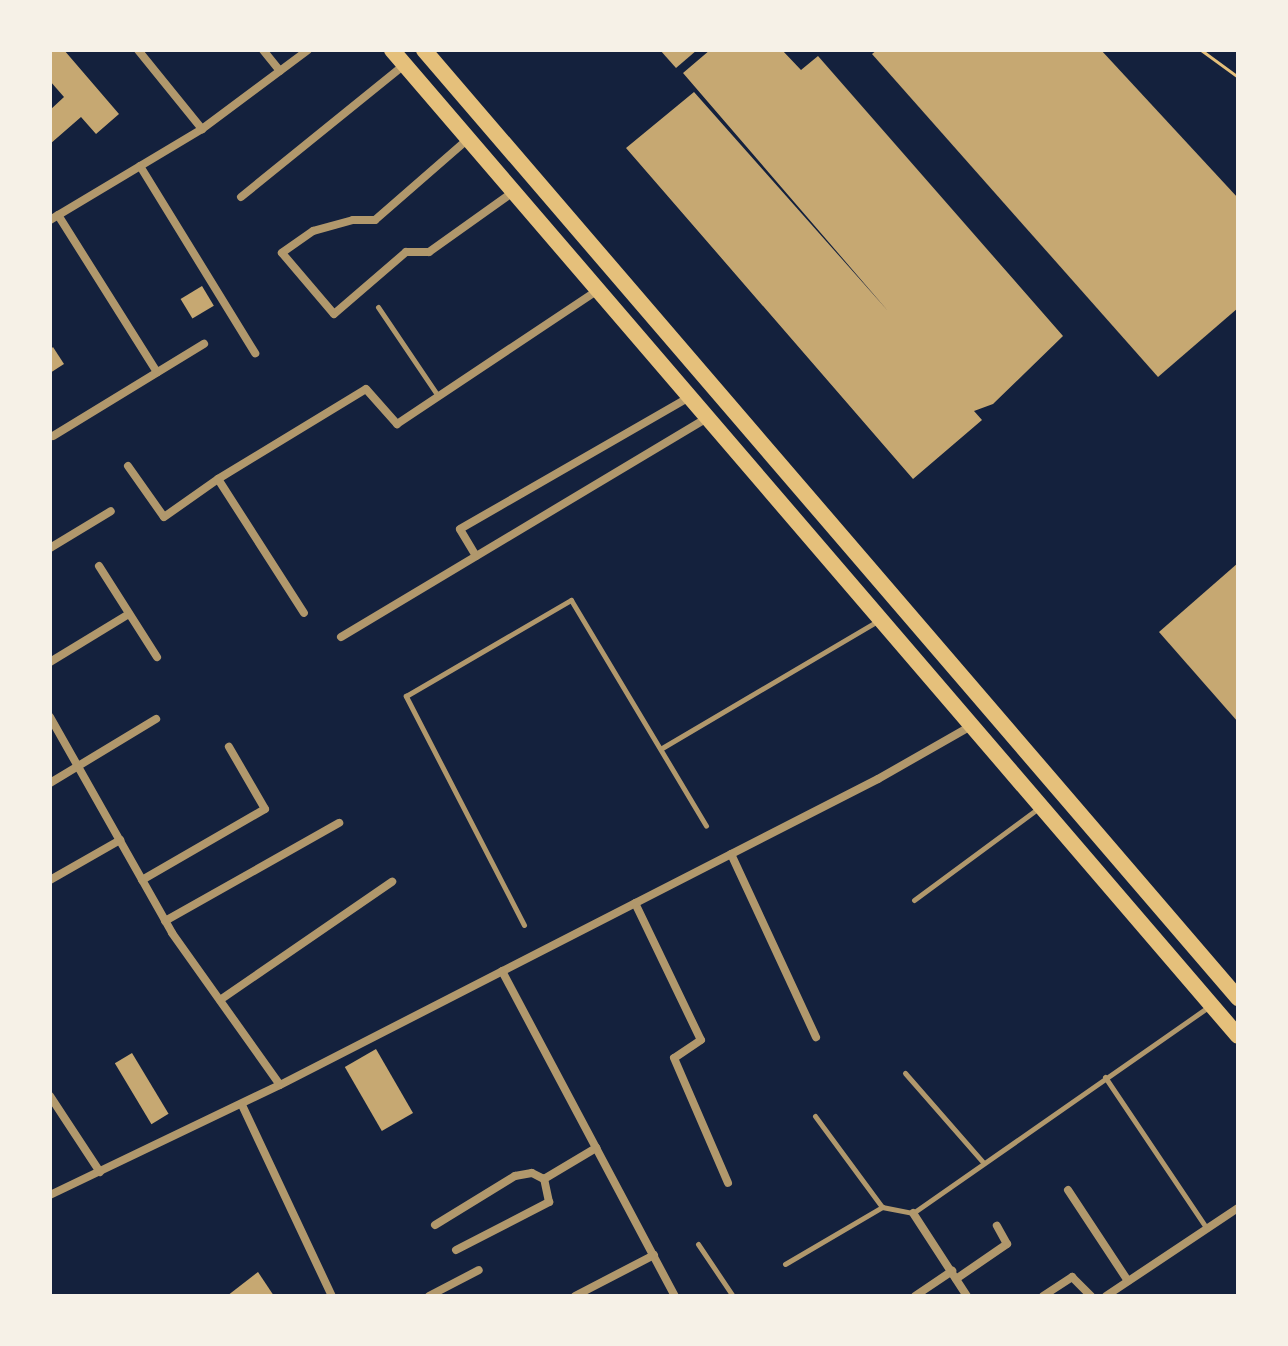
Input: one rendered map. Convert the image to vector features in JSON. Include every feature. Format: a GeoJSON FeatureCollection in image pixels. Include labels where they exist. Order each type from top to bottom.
{"type":"FeatureCollection","features":[{"type":"Feature","properties":{"kind":"main road"},"geometry":{"type":"LineString","coordinates":[[392,50],[1238,1036]]}},
{"type":"Feature","properties":{"kind":"main road"},"geometry":{"type":"LineString","coordinates":[[424,50],[1238,998]]}},
{"type":"Feature","properties":{"kind":"main road"},"geometry":{"type":"LineString","coordinates":[[971,725],[993,712]]}},
{"type":"Feature","properties":{"kind":"main road"},"geometry":{"type":"LineString","coordinates":[[1119,897],[1138,881]]}},
{"type":"Feature","properties":{"kind":"street"},"geometry":{"type":"LineString","coordinates":[[138,50],[202,129]]}},
{"type":"Feature","properties":{"kind":"street"},"geometry":{"type":"LineString","coordinates":[[263,50],[280,71]]}},
{"type":"Feature","properties":{"kind":"street"},"geometry":{"type":"LineString","coordinates":[[157,372],[54,218],[202,129],[308,50]]}},
{"type":"Feature","properties":{"kind":"street"},"geometry":{"type":"LineString","coordinates":[[241,197],[404,65]]}},
{"type":"Feature","properties":{"kind":"street"},"geometry":{"type":"LineString","coordinates":[[468,139],[375,220],[353,220],[313,231],[282,253],[334,314],[406,252],[429,252],[513,192]]}},
{"type":"Feature","properties":{"kind":"street"},"geometry":{"type":"LineString","coordinates":[[140,166],[255,353]]}},
{"type":"Feature","properties":{"kind":"street"},"geometry":{"type":"LineString","coordinates":[[128,466],[164,517],[218,479],[366,389],[397,424],[598,290]]}},
{"type":"Feature","properties":{"kind":"street"},"geometry":{"type":"LineString","coordinates":[[53,436],[204,344]]}},
{"type":"Feature","properties":{"kind":"street"},"geometry":{"type":"LineString","coordinates":[[476,556],[460,529],[690,397]]}},
{"type":"Feature","properties":{"kind":"street"},"geometry":{"type":"LineString","coordinates":[[341,637],[708,418]]}},
{"type":"Feature","properties":{"kind":"street"},"geometry":{"type":"LineString","coordinates":[[218,479],[304,613]]}},
{"type":"Feature","properties":{"kind":"street"},"geometry":{"type":"LineString","coordinates":[[50,548],[111,511]]}},
{"type":"Feature","properties":{"kind":"street"},"geometry":{"type":"LineString","coordinates":[[99,566],[157,657]]}},
{"type":"Feature","properties":{"kind":"street"},"geometry":{"type":"LineString","coordinates":[[50,662],[129,614]]}},
{"type":"Feature","properties":{"kind":"street"},"geometry":{"type":"LineString","coordinates":[[50,717],[165,921],[280,1085]]}},
{"type":"Feature","properties":{"kind":"street"},"geometry":{"type":"LineString","coordinates":[[50,783],[156,719]]}},
{"type":"Feature","properties":{"kind":"street"},"geometry":{"type":"LineString","coordinates":[[50,1195],[242,1105],[878,779],[971,725]]}},
{"type":"Feature","properties":{"kind":"street"},"geometry":{"type":"LineString","coordinates":[[142,880],[265,809],[229,747]]}},
{"type":"Feature","properties":{"kind":"street"},"geometry":{"type":"LineString","coordinates":[[165,921],[339,823]]}},
{"type":"Feature","properties":{"kind":"street"},"geometry":{"type":"LineString","coordinates":[[50,880],[120,840]]}},
{"type":"Feature","properties":{"kind":"street"},"geometry":{"type":"LineString","coordinates":[[731,854],[816,1037]]}},
{"type":"Feature","properties":{"kind":"street"},"geometry":{"type":"LineString","coordinates":[[220,1000],[392,882]]}},
{"type":"Feature","properties":{"kind":"street"},"geometry":{"type":"LineString","coordinates":[[635,903],[701,1040],[674,1058],[728,1183]]}},
{"type":"Feature","properties":{"kind":"street"},"geometry":{"type":"LineString","coordinates":[[502,971],[675,1296]]}},
{"type":"Feature","properties":{"kind":"street"},"geometry":{"type":"LineString","coordinates":[[50,1096],[100,1172]]}},
{"type":"Feature","properties":{"kind":"street"},"geometry":{"type":"LineString","coordinates":[[242,1105],[332,1296]]}},
{"type":"Feature","properties":{"kind":"street"},"geometry":{"type":"LineString","coordinates":[[544,1179],[596,1148]]}},
{"type":"Feature","properties":{"kind":"street"},"geometry":{"type":"LineString","coordinates":[[435,1225],[515,1176],[532,1173],[544,1179]]}},
{"type":"Feature","properties":{"kind":"street"},"geometry":{"type":"LineString","coordinates":[[456,1250],[549,1202],[544,1179]]}},
{"type":"Feature","properties":{"kind":"street"},"geometry":{"type":"LineString","coordinates":[[1068,1190],[1128,1281]]}},
{"type":"Feature","properties":{"kind":"street"},"geometry":{"type":"LineString","coordinates":[[1106,1296],[1238,1208]]}},
{"type":"Feature","properties":{"kind":"street"},"geometry":{"type":"LineString","coordinates":[[913,1213],[967,1296]]}},
{"type":"Feature","properties":{"kind":"street"},"geometry":{"type":"LineString","coordinates":[[915,1296],[1007,1244],[997,1226]]}},
{"type":"Feature","properties":{"kind":"street"},"geometry":{"type":"LineString","coordinates":[[575,1296],[654,1255]]}},
{"type":"Feature","properties":{"kind":"street"},"geometry":{"type":"LineString","coordinates":[[429,1296],[479,1270]]}},
{"type":"Feature","properties":{"kind":"street"},"geometry":{"type":"LineString","coordinates":[[1043,1296],[1072,1277],[1091,1296]]}},
{"type":"Feature","properties":{"kind":"lane"},"geometry":{"type":"LineString","coordinates":[[378,307],[438,397]]}},
{"type":"Feature","properties":{"kind":"lane"},"geometry":{"type":"LineString","coordinates":[[524,925],[406,696],[571,600],[706,826]]}},
{"type":"Feature","properties":{"kind":"lane"},"geometry":{"type":"LineString","coordinates":[[662,748],[880,619]]}},
{"type":"Feature","properties":{"kind":"lane"},"geometry":{"type":"LineString","coordinates":[[914,900],[1041,806]]}},
{"type":"Feature","properties":{"kind":"lane"},"geometry":{"type":"LineString","coordinates":[[785,1264],[882,1207],[913,1213],[1211,1005]]}},
{"type":"Feature","properties":{"kind":"lane"},"geometry":{"type":"LineString","coordinates":[[905,1073],[983,1162]]}},
{"type":"Feature","properties":{"kind":"lane"},"geometry":{"type":"LineString","coordinates":[[1105,1077],[1207,1229]]}},
{"type":"Feature","properties":{"kind":"lane"},"geometry":{"type":"LineString","coordinates":[[815,1116],[882,1207]]}},
{"type":"Feature","properties":{"kind":"lane"},"geometry":{"type":"LineString","coordinates":[[698,1244],[733,1296]]}},
{"type":"Feature","properties":{"kind":"path"},"geometry":{"type":"LineString","coordinates":[[1201,50],[1238,77]]}},
{"type":"Feature","properties":{"kind":"building"},"geometry":{"type":"Polygon","coordinates":[[[50,50],[64,50],[119,114],[96,134],[81,117],[50,144],[50,110],[64,97],[50,81],[50,50]]]}},
{"type":"Feature","properties":{"kind":"building"},"geometry":{"type":"Polygon","coordinates":[[[660,50],[697,50],[676,68],[660,50]]]}},
{"type":"Feature","properties":{"kind":"building"},"geometry":{"type":"Polygon","coordinates":[[[710,50],[782,50],[801,70],[818,56],[1063,336],[993,404],[974,411],[982,420],[913,479],[626,148],[694,92],[888,311],[683,73],[710,50]]]}},
{"type":"Feature","properties":{"kind":"building"},"geometry":{"type":"Polygon","coordinates":[[[877,50],[1101,50],[1238,198],[1238,308],[1158,377],[872,54],[877,50]]]}},
{"type":"Feature","properties":{"kind":"building"},"geometry":{"type":"Polygon","coordinates":[[[202,286],[214,306],[192,319],[181,299],[202,286]]]}},
{"type":"Feature","properties":{"kind":"building"},"geometry":{"type":"Polygon","coordinates":[[[53,347],[64,364],[50,373],[50,350],[53,347]]]}},
{"type":"Feature","properties":{"kind":"building"},"geometry":{"type":"Polygon","coordinates":[[[1238,563],[1238,722],[1159,632],[1238,563]]]}},
{"type":"Feature","properties":{"kind":"building"},"geometry":{"type":"Polygon","coordinates":[[[376,1049],[413,1113],[382,1131],[345,1067],[376,1049]]]}},
{"type":"Feature","properties":{"kind":"building"},"geometry":{"type":"Polygon","coordinates":[[[132,1053],[169,1114],[151,1124],[115,1063],[132,1053]]]}},
{"type":"Feature","properties":{"kind":"building"},"geometry":{"type":"Polygon","coordinates":[[[258,1272],[274,1296],[227,1296],[258,1272]]]}}]}
